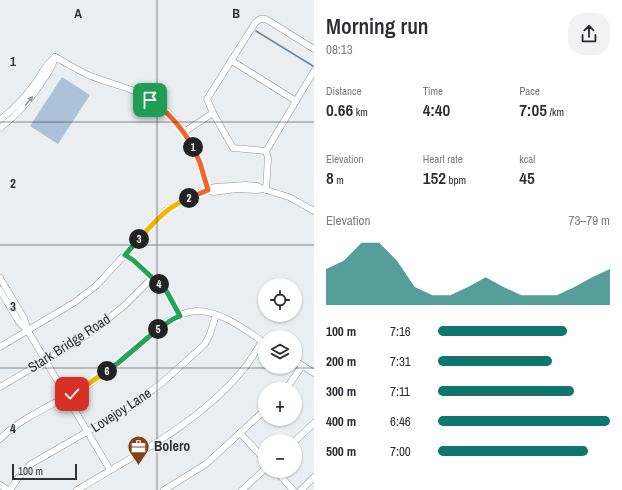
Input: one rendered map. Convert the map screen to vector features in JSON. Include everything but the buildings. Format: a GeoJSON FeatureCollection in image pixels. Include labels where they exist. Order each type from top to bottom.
{"type":"FeatureCollection","features":[{"type":"Feature","properties":{"kind":"street"},"geometry":{"type":"LineString","coordinates":[[266,151],[233,148],[213,113],[207,99],[255,23],[260,19],[266,19],[314,49]]}},
{"type":"Feature","properties":{"kind":"street"},"geometry":{"type":"LineString","coordinates":[[0,120],[33,87],[49,61],[56,57]]}},
{"type":"Feature","properties":{"kind":"street"},"geometry":{"type":"LineString","coordinates":[[0,128],[24,108],[32,98],[54,64],[56,57]]}},
{"type":"Feature","properties":{"kind":"street"},"geometry":{"type":"LineString","coordinates":[[56,57],[89,75],[127,88],[146,97],[164,109],[184,132],[195,151],[208,190]]}},
{"type":"Feature","properties":{"kind":"street"},"geometry":{"type":"LineString","coordinates":[[232,61],[296,101]]}},
{"type":"Feature","properties":{"kind":"street"},"geometry":{"type":"LineString","coordinates":[[264,189],[268,158],[266,151],[314,71]]}},
{"type":"Feature","properties":{"kind":"street"},"geometry":{"type":"LineString","coordinates":[[184,132],[213,113]]}},
{"type":"Feature","properties":{"kind":"street"},"geometry":{"type":"LineString","coordinates":[[0,347],[75,302],[97,285],[164,212],[179,202],[208,190],[213,192],[237,189],[264,189],[295,200],[314,211]]}},
{"type":"Feature","properties":{"kind":"street"},"geometry":{"type":"LineString","coordinates":[[125,255],[133,260],[167,292],[180,316]]}},
{"type":"Feature","properties":{"kind":"street"},"geometry":{"type":"LineString","coordinates":[[0,278],[24,318],[28,331],[110,470]]}},
{"type":"Feature","properties":{"kind":"street","name":"Stark Bridge Road"},"geometry":{"type":"LineString","coordinates":[[0,387],[46,361],[97,328],[125,305],[152,278]]}},
{"type":"Feature","properties":{"kind":"street"},"geometry":{"type":"LineString","coordinates":[[0,290],[19,322],[28,331]]}},
{"type":"Feature","properties":{"kind":"street"},"geometry":{"type":"LineString","coordinates":[[0,439],[19,424],[88,384],[112,367],[161,326],[180,316],[196,311],[216,315],[229,320],[258,338]]}},
{"type":"Feature","properties":{"kind":"street","name":"Lovejoy Lane"},"geometry":{"type":"LineString","coordinates":[[9,490],[31,464],[130,407],[152,391],[205,344],[216,315]]}},
{"type":"Feature","properties":{"kind":"street"},"geometry":{"type":"LineString","coordinates":[[77,490],[164,438],[205,409],[232,383],[258,350]]}},
{"type":"Feature","properties":{"kind":"street"},"geometry":{"type":"LineString","coordinates":[[302,366],[314,373]]}},
{"type":"Feature","properties":{"kind":"street"},"geometry":{"type":"LineString","coordinates":[[164,490],[206,464],[258,416]]}},
{"type":"Feature","properties":{"kind":"street"},"geometry":{"type":"LineString","coordinates":[[302,434],[314,423]]}},
{"type":"Feature","properties":{"kind":"street"},"geometry":{"type":"LineString","coordinates":[[240,433],[258,452]]}},
{"type":"Feature","properties":{"kind":"street"},"geometry":{"type":"LineString","coordinates":[[242,490],[258,475]]}},
{"type":"Feature","properties":{"kind":"street"},"geometry":{"type":"LineString","coordinates":[[300,490],[314,477]]}},
{"type":"Feature","properties":{"kind":"street"},"geometry":{"type":"LineString","coordinates":[[282,478],[293,490]]}},
{"type":"Feature","properties":{"kind":"street"},"geometry":{"type":"LineString","coordinates":[[0,485],[9,490]]}},
{"type":"Feature","properties":{"kind":"shaded area"},"geometry":{"type":"Polygon","coordinates":[[[62,77],[90,95],[58,144],[30,126],[62,77]]]}},
{"type":"Feature","properties":{"kind":"waterway"},"geometry":{"type":"LineString","coordinates":[[256,31],[313,66]]}},
{"type":"Feature","properties":{"kind":"place","name":"Bolero"},"geometry":{"type":"Point","coordinates":[138,466]}},
{"type":"Feature","properties":{"kind":"route"},"geometry":{"type":"LineString","coordinates":[[72,394],[118,363],[161,326],[180,316],[167,292],[133,260],[125,255],[164,212],[179,202],[208,190],[195,151],[182,129],[164,109],[150,100]]}}]}
